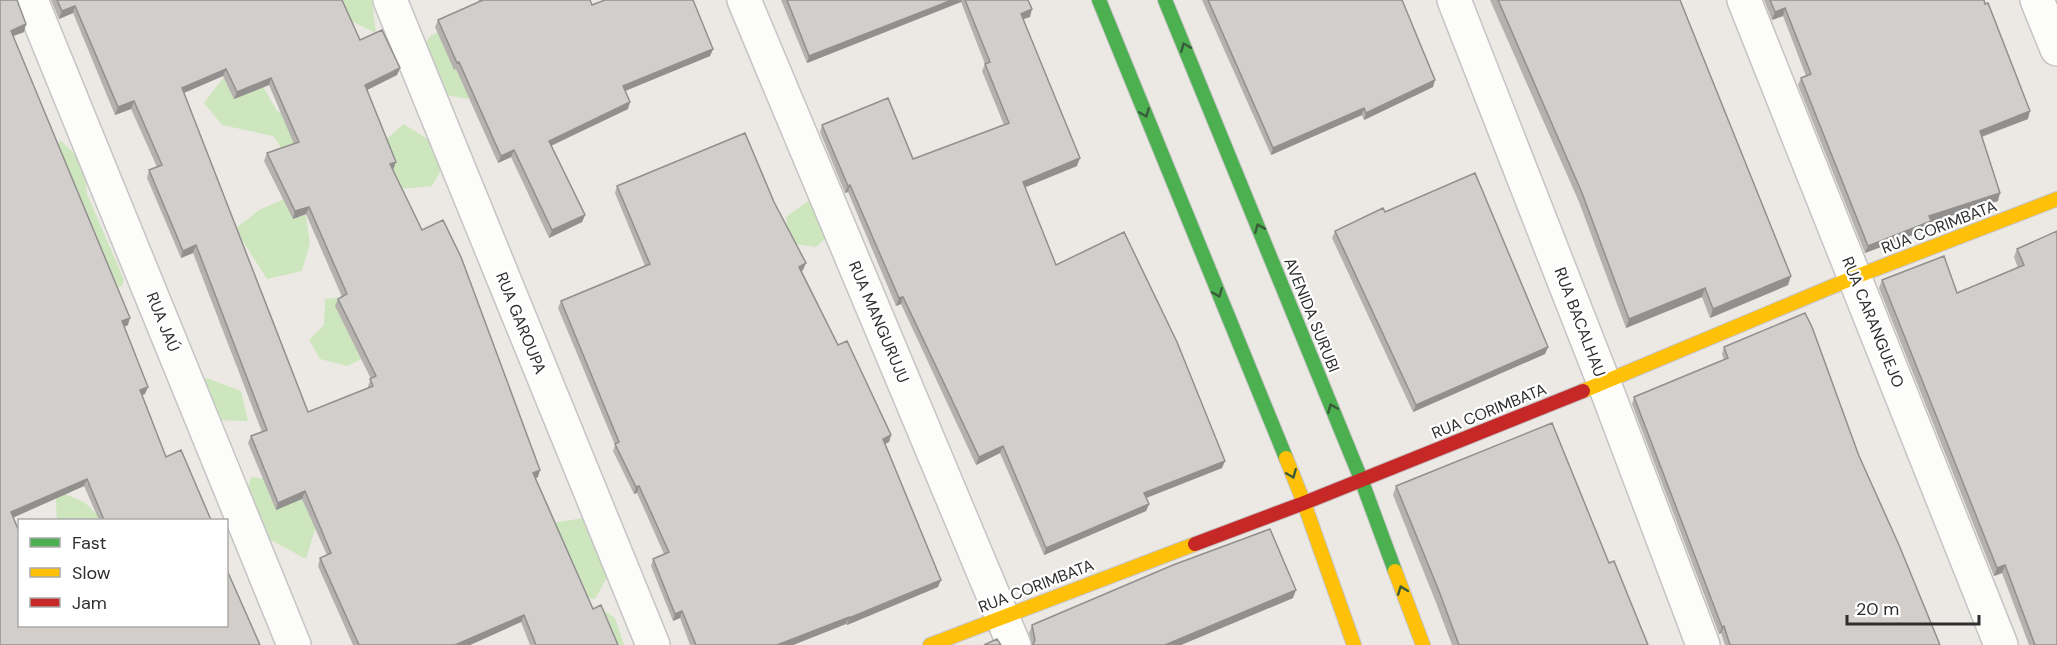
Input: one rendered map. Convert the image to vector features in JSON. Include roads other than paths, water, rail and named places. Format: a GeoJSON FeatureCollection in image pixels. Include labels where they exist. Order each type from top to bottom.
{"type":"FeatureCollection","features":[{"type":"Feature","properties":{"kind":"street","name":"RUA JAÚ"},"geometry":{"type":"LineString","coordinates":[[31,0],[294,645]]}},
{"type":"Feature","properties":{"kind":"street","name":"RUA GAROUPA"},"geometry":{"type":"LineString","coordinates":[[390,0],[653,645]]}},
{"type":"Feature","properties":{"kind":"street","name":"RUA MANGURUJU"},"geometry":{"type":"LineString","coordinates":[[744,0],[1008,631]]}},
{"type":"Feature","properties":{"kind":"street"},"geometry":{"type":"LineString","coordinates":[[1099,0],[1304,503],[1354,645]]}},
{"type":"Feature","properties":{"kind":"street","name":"AVENIDA SURUBI"},"geometry":{"type":"LineString","coordinates":[[1166,0],[1361,479],[1423,645]]}},
{"type":"Feature","properties":{"kind":"street","name":"RUA BACALHAU"},"geometry":{"type":"LineString","coordinates":[[1454,0],[1604,383],[1703,645]]}},
{"type":"Feature","properties":{"kind":"street","name":"RUA CARANGUEJO"},"geometry":{"type":"LineString","coordinates":[[1744,0],[2001,645]]}},
{"type":"Feature","properties":{"kind":"street"},"geometry":{"type":"LineString","coordinates":[[2037,0],[2057,49]]}},
{"type":"Feature","properties":{"kind":"street","name":"RUA CORIMBATA"},"geometry":{"type":"LineString","coordinates":[[930,645],[1008,631],[1361,479],[1604,383],[1855,277],[2057,199]]}}]}
